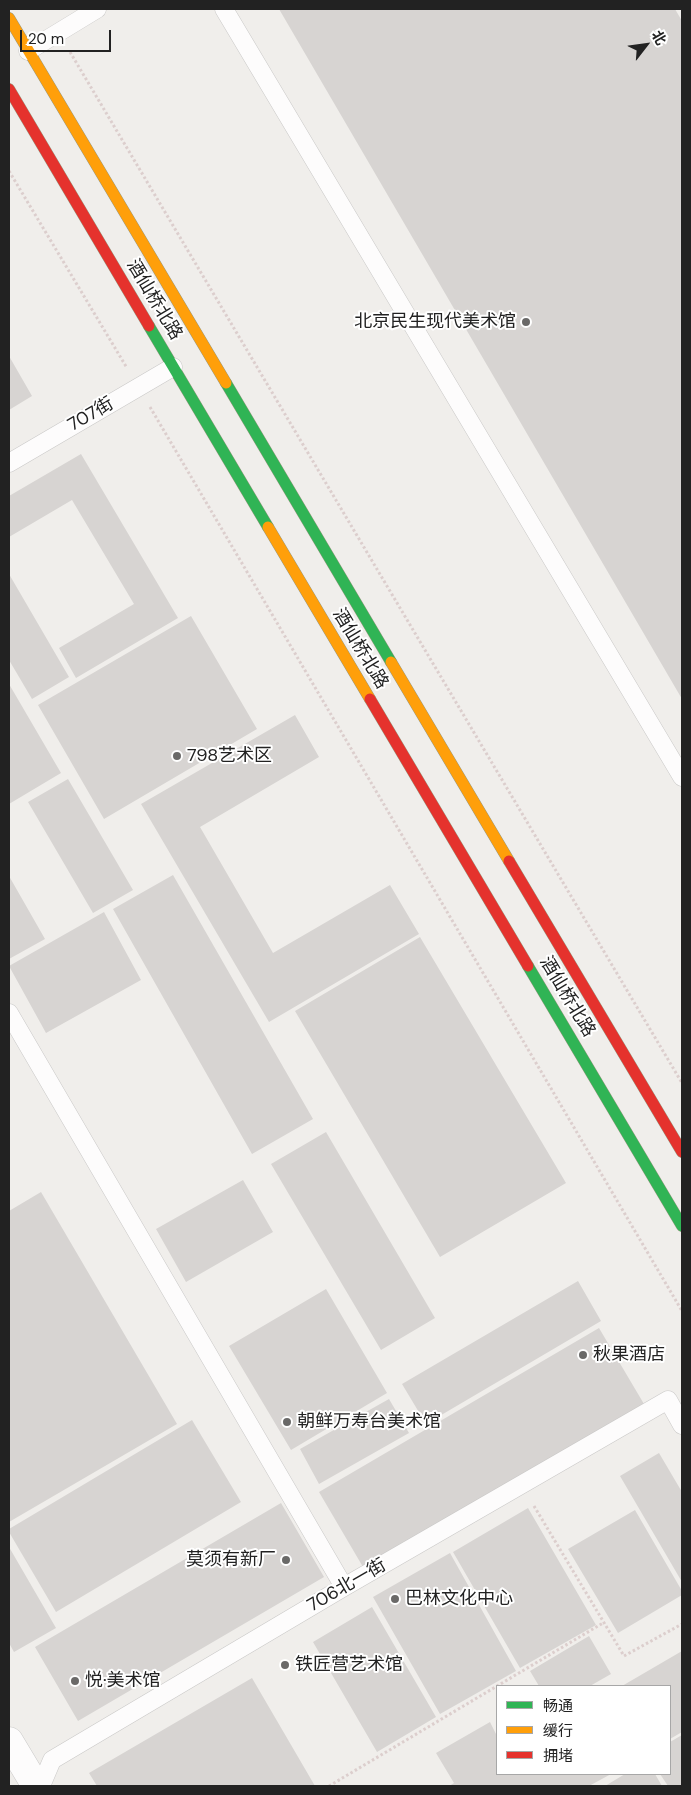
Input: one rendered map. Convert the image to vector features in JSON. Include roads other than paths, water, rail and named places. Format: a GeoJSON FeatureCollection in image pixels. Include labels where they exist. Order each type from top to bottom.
{"type":"FeatureCollection","features":[{"type":"Feature","properties":{"kind":"street","name":"酒仙桥北路"},"geometry":{"type":"LineString","coordinates":[[9,18],[682,1152]]}},
{"type":"Feature","properties":{"kind":"street","name":"酒仙桥北路"},"geometry":{"type":"LineString","coordinates":[[9,89],[682,1226]]}},
{"type":"Feature","properties":{"kind":"street"},"geometry":{"type":"LineString","coordinates":[[9,1741],[36,1786]]}},
{"type":"Feature","properties":{"kind":"lane"},"geometry":{"type":"LineString","coordinates":[[28,51],[97,9]]}},
{"type":"Feature","properties":{"kind":"lane"},"geometry":{"type":"LineString","coordinates":[[224,9],[682,777]]}},
{"type":"Feature","properties":{"kind":"lane","name":"707街"},"geometry":{"type":"LineString","coordinates":[[9,463],[173,367]]}},
{"type":"Feature","properties":{"kind":"lane"},"geometry":{"type":"LineString","coordinates":[[9,1013],[344,1587]]}},
{"type":"Feature","properties":{"kind":"lane","name":"706北一街"},"geometry":{"type":"LineString","coordinates":[[41,1786],[52,1760],[344,1587],[522,1486],[668,1400],[682,1425]]}},
{"type":"Feature","properties":{"kind":"place","name":"北京民生现代美术馆"},"geometry":{"type":"Point","coordinates":[526,322]}},
{"type":"Feature","properties":{"kind":"place","name":"798艺术区"},"geometry":{"type":"Point","coordinates":[177,756]}},
{"type":"Feature","properties":{"kind":"place","name":"秋果酒店"},"geometry":{"type":"Point","coordinates":[583,1355]}},
{"type":"Feature","properties":{"kind":"place","name":"朝鲜万寿台美术馆"},"geometry":{"type":"Point","coordinates":[287,1422]}},
{"type":"Feature","properties":{"kind":"place","name":"莫须有新厂"},"geometry":{"type":"Point","coordinates":[286,1560]}},
{"type":"Feature","properties":{"kind":"place","name":"巴林文化中心"},"geometry":{"type":"Point","coordinates":[395,1599]}},
{"type":"Feature","properties":{"kind":"place","name":"铁匠营艺术馆"},"geometry":{"type":"Point","coordinates":[285,1665]}},
{"type":"Feature","properties":{"kind":"place","name":"悦·美术馆"},"geometry":{"type":"Point","coordinates":[75,1681]}}]}
